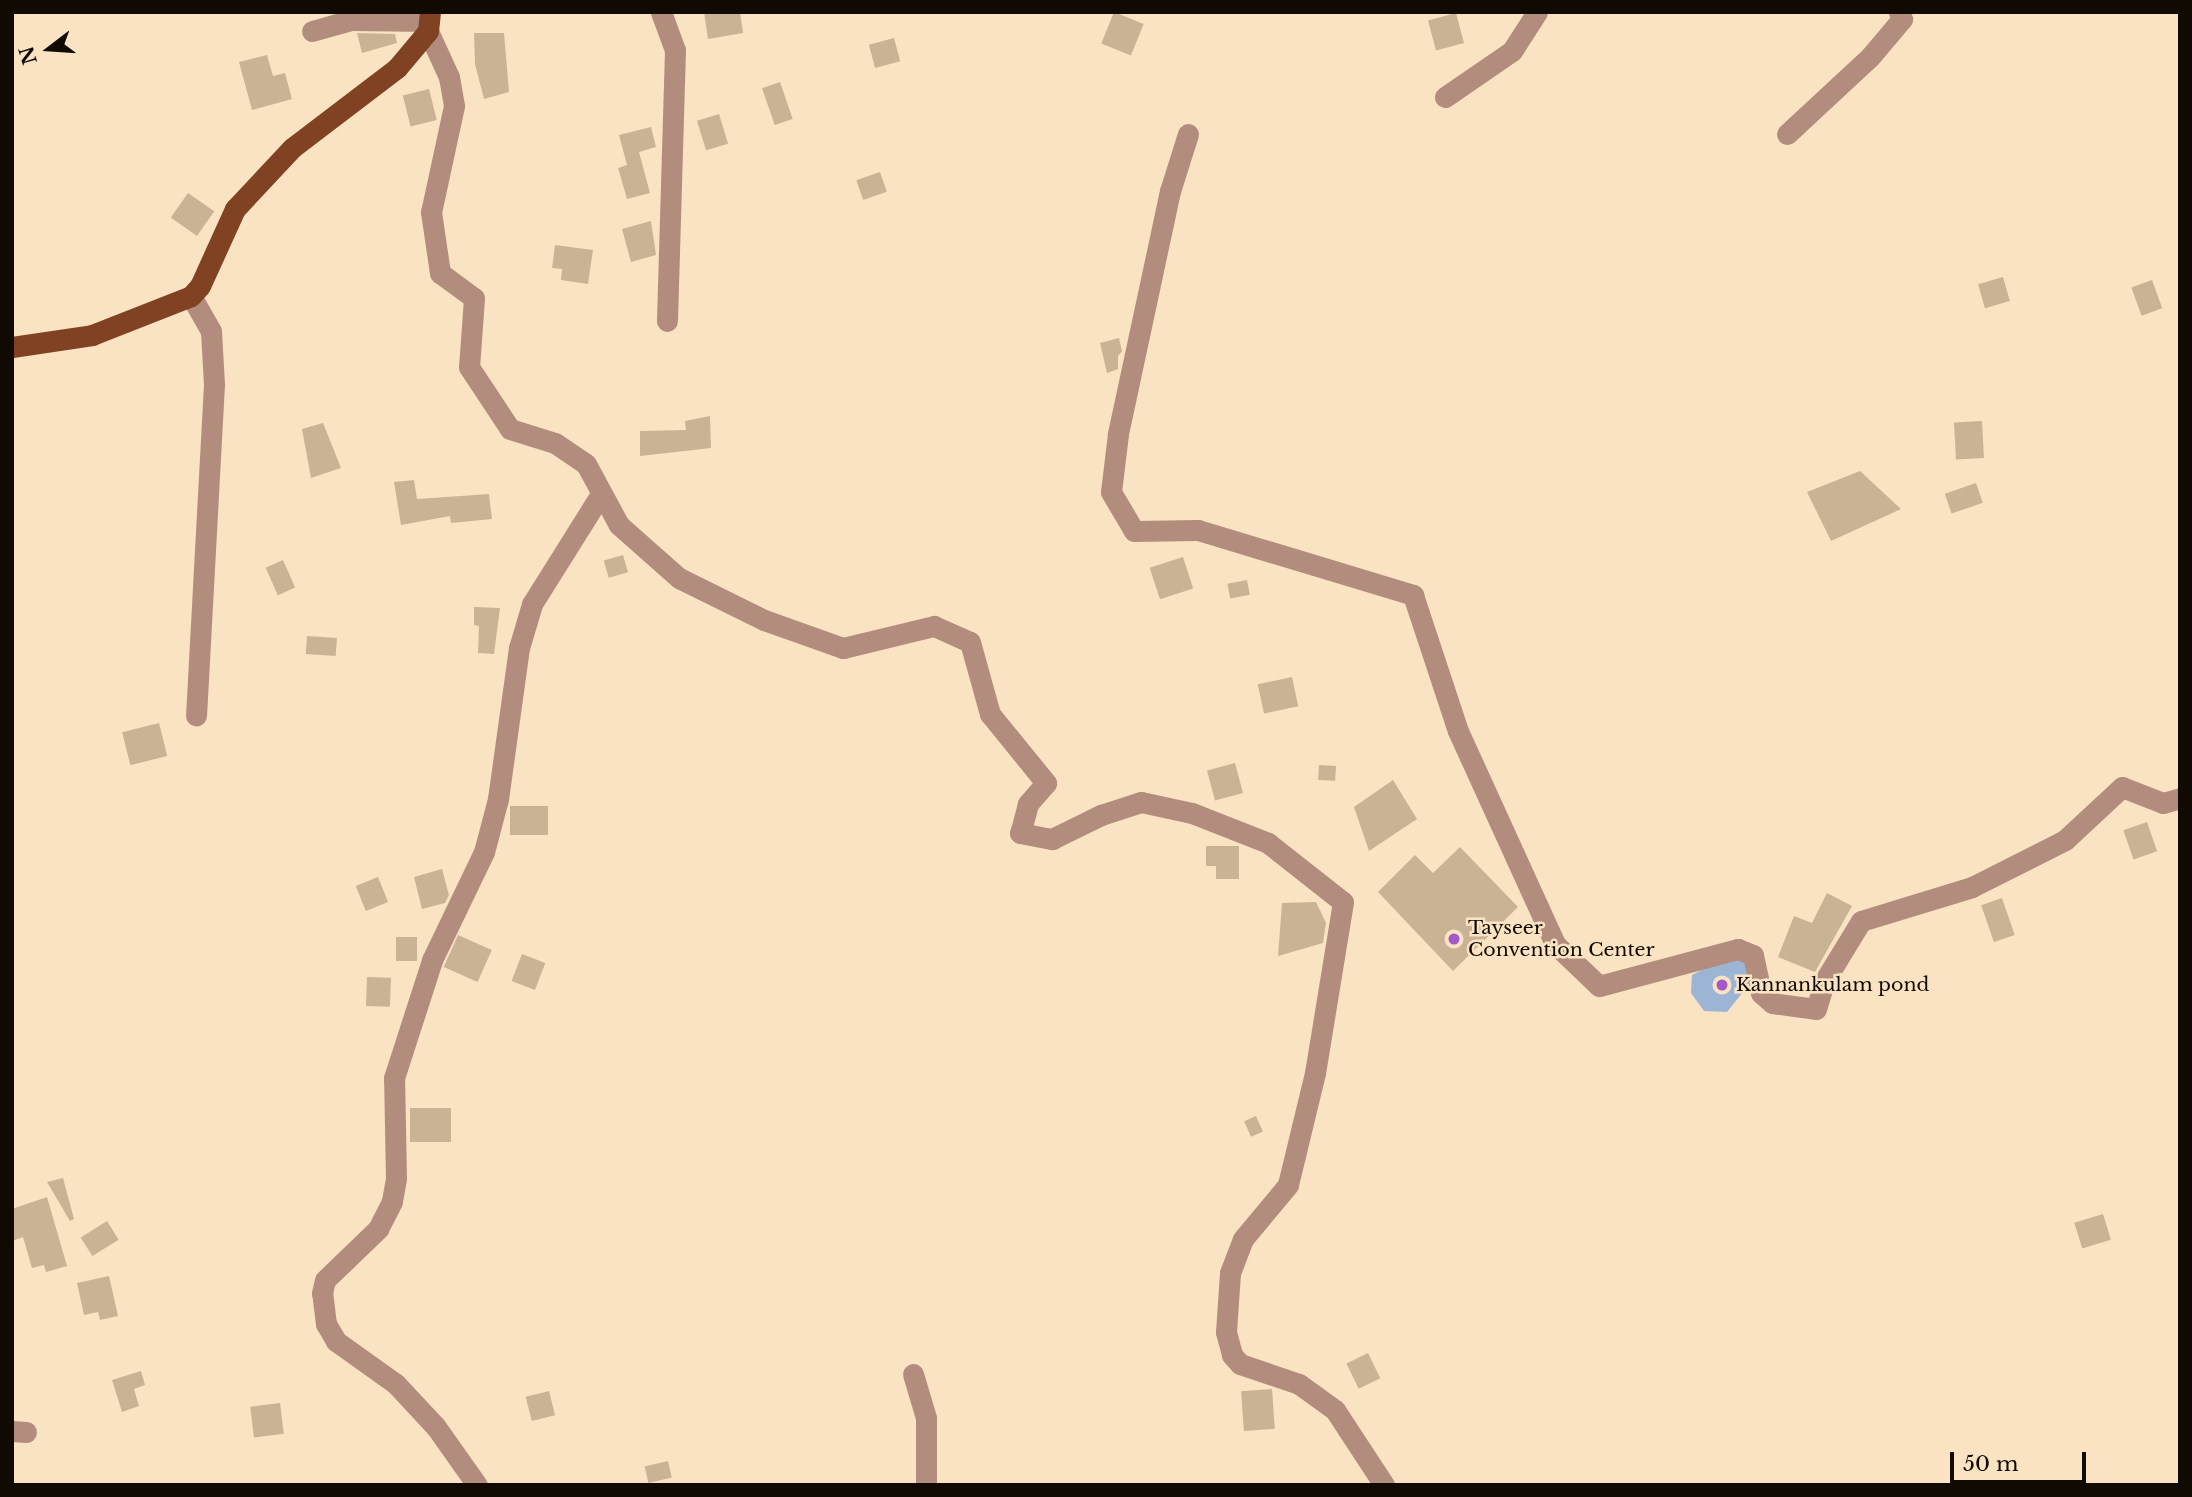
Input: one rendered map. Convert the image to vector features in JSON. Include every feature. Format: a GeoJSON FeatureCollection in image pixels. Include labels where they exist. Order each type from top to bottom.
{"type":"FeatureCollection","features":[{"type":"Feature","properties":{"kind":"main road"},"geometry":{"type":"LineString","coordinates":[[12,346],[92,335],[191,296],[201,286],[235,209],[265,174],[292,148],[397,68],[429,21]]}},
{"type":"Feature","properties":{"kind":"street"},"geometry":{"type":"LineString","coordinates":[[662,12],[675,50],[667,321]]}},
{"type":"Feature","properties":{"kind":"street"},"geometry":{"type":"LineString","coordinates":[[1445,97],[1512,51],[1537,12]]}},
{"type":"Feature","properties":{"kind":"street"},"geometry":{"type":"LineString","coordinates":[[1787,134],[1870,57],[1902,19],[1899,12]]}},
{"type":"Feature","properties":{"kind":"street"},"geometry":{"type":"LineString","coordinates":[[312,31],[351,20],[429,21],[449,77],[454,106],[431,212],[440,273],[474,298],[469,367],[510,429],[555,443],[586,464],[619,525],[678,578],[764,620],[843,648],[934,626],[970,642],[990,714],[1046,783],[1028,804],[1020,834],[1052,839],[1101,815],[1141,802],[1192,813],[1268,843],[1301,864],[1343,902],[1315,1073],[1288,1185],[1243,1239],[1230,1273],[1226,1332],[1232,1355],[1240,1364],[1299,1384],[1335,1410],[1384,1485]]}},
{"type":"Feature","properties":{"kind":"street"},"geometry":{"type":"LineString","coordinates":[[1188,134],[1170,191],[1118,435],[1111,492],[1134,531],[1198,530],[1413,595],[1458,731],[1555,944],[1599,986],[1738,950],[1753,954],[1761,993],[1772,1003],[1816,1009],[1825,980],[1861,920],[1972,887],[2065,840],[2122,787],[2162,803],[2180,799]]}},
{"type":"Feature","properties":{"kind":"street"},"geometry":{"type":"LineString","coordinates":[[191,296],[211,331],[214,384],[195,716]]}},
{"type":"Feature","properties":{"kind":"street"},"geometry":{"type":"LineString","coordinates":[[477,1485],[436,1427],[396,1384],[336,1340],[326,1324],[322,1293],[325,1280],[379,1229],[392,1201],[397,1178],[394,1078],[432,960],[484,852],[498,799],[519,648],[533,604],[601,494]]}},
{"type":"Feature","properties":{"kind":"street"},"geometry":{"type":"LineString","coordinates":[[912,1374],[926,1418],[926,1485]]}},
{"type":"Feature","properties":{"kind":"water"},"geometry":{"type":"Polygon","coordinates":[[[1732,954],[1743,956],[1753,974],[1747,987],[1727,1012],[1704,1011],[1691,993],[1692,975],[1732,954]]]}},
{"type":"Feature","properties":{"kind":"building"},"geometry":{"type":"Polygon","coordinates":[[[704,12],[740,12],[743,33],[708,39],[704,12]]]}},
{"type":"Feature","properties":{"kind":"building"},"geometry":{"type":"Polygon","coordinates":[[[1114,12],[1144,24],[1131,56],[1101,44],[1114,12]]]}},
{"type":"Feature","properties":{"kind":"building"},"geometry":{"type":"Polygon","coordinates":[[[1456,13],[1464,43],[1436,50],[1428,21],[1456,13]]]}},
{"type":"Feature","properties":{"kind":"building"},"geometry":{"type":"Polygon","coordinates":[[[357,33],[395,34],[397,43],[362,53],[357,33]]]}},
{"type":"Feature","properties":{"kind":"building"},"geometry":{"type":"Polygon","coordinates":[[[474,33],[504,33],[509,92],[484,99],[475,64],[474,33]]]}},
{"type":"Feature","properties":{"kind":"building"},"geometry":{"type":"Polygon","coordinates":[[[894,38],[900,61],[875,68],[869,45],[894,38]]]}},
{"type":"Feature","properties":{"kind":"building"},"geometry":{"type":"Polygon","coordinates":[[[267,55],[273,76],[285,73],[292,99],[252,110],[239,62],[267,55]]]}},
{"type":"Feature","properties":{"kind":"building"},"geometry":{"type":"Polygon","coordinates":[[[780,82],[793,119],[775,125],[762,88],[780,82]]]}},
{"type":"Feature","properties":{"kind":"building"},"geometry":{"type":"Polygon","coordinates":[[[429,89],[437,120],[411,127],[403,96],[429,89]]]}},
{"type":"Feature","properties":{"kind":"building"},"geometry":{"type":"Polygon","coordinates":[[[719,114],[728,144],[706,150],[697,121],[719,114]]]}},
{"type":"Feature","properties":{"kind":"building"},"geometry":{"type":"Polygon","coordinates":[[[651,127],[656,147],[639,152],[650,193],[627,199],[618,168],[627,165],[619,135],[651,127]]]}},
{"type":"Feature","properties":{"kind":"building"},"geometry":{"type":"Polygon","coordinates":[[[880,172],[887,192],[863,200],[856,180],[880,172]]]}},
{"type":"Feature","properties":{"kind":"building"},"geometry":{"type":"Polygon","coordinates":[[[188,193],[214,211],[197,236],[171,218],[188,193]]]}},
{"type":"Feature","properties":{"kind":"building"},"geometry":{"type":"Polygon","coordinates":[[[651,221],[656,255],[631,262],[622,229],[651,221]]]}},
{"type":"Feature","properties":{"kind":"building"},"geometry":{"type":"Polygon","coordinates":[[[555,245],[593,250],[588,284],[561,280],[562,269],[552,268],[555,245]]]}},
{"type":"Feature","properties":{"kind":"building"},"geometry":{"type":"Polygon","coordinates":[[[2003,277],[2010,301],[1985,308],[1978,284],[2003,277]]]}},
{"type":"Feature","properties":{"kind":"building"},"geometry":{"type":"Polygon","coordinates":[[[2152,280],[2162,308],[2142,316],[2131,288],[2152,280]]]}},
{"type":"Feature","properties":{"kind":"building"},"geometry":{"type":"Polygon","coordinates":[[[1119,338],[1122,351],[1118,356],[1118,369],[1107,373],[1100,343],[1119,338]]]}},
{"type":"Feature","properties":{"kind":"building"},"geometry":{"type":"Polygon","coordinates":[[[710,416],[711,448],[640,456],[640,431],[686,430],[685,421],[710,416]]]}},
{"type":"Feature","properties":{"kind":"building"},"geometry":{"type":"Polygon","coordinates":[[[1982,421],[1984,458],[1956,459],[1954,422],[1982,421]]]}},
{"type":"Feature","properties":{"kind":"building"},"geometry":{"type":"Polygon","coordinates":[[[323,423],[341,468],[311,478],[302,429],[323,423]]]}},
{"type":"Feature","properties":{"kind":"building"},"geometry":{"type":"Polygon","coordinates":[[[1860,471],[1901,509],[1831,541],[1807,492],[1860,471]]]}},
{"type":"Feature","properties":{"kind":"building"},"geometry":{"type":"Polygon","coordinates":[[[414,480],[417,499],[489,494],[492,519],[451,523],[450,516],[401,525],[394,482],[414,480]]]}},
{"type":"Feature","properties":{"kind":"building"},"geometry":{"type":"Polygon","coordinates":[[[1976,483],[1983,503],[1952,514],[1945,494],[1976,483]]]}},
{"type":"Feature","properties":{"kind":"building"},"geometry":{"type":"Polygon","coordinates":[[[623,555],[628,572],[609,578],[604,561],[623,555]]]}},
{"type":"Feature","properties":{"kind":"building"},"geometry":{"type":"Polygon","coordinates":[[[1183,557],[1193,588],[1160,599],[1150,568],[1183,557]]]}},
{"type":"Feature","properties":{"kind":"building"},"geometry":{"type":"Polygon","coordinates":[[[283,560],[295,587],[278,595],[266,568],[283,560]]]}},
{"type":"Feature","properties":{"kind":"building"},"geometry":{"type":"Polygon","coordinates":[[[1247,580],[1250,595],[1230,599],[1227,584],[1247,580]]]}},
{"type":"Feature","properties":{"kind":"building"},"geometry":{"type":"Polygon","coordinates":[[[474,607],[500,608],[494,654],[478,653],[479,626],[474,625],[474,607]]]}},
{"type":"Feature","properties":{"kind":"building"},"geometry":{"type":"Polygon","coordinates":[[[307,636],[337,638],[336,656],[306,654],[307,636]]]}},
{"type":"Feature","properties":{"kind":"building"},"geometry":{"type":"Polygon","coordinates":[[[1292,677],[1298,706],[1264,714],[1258,684],[1292,677]]]}},
{"type":"Feature","properties":{"kind":"building"},"geometry":{"type":"Polygon","coordinates":[[[159,723],[167,756],[130,765],[122,732],[159,723]]]}},
{"type":"Feature","properties":{"kind":"building"},"geometry":{"type":"Polygon","coordinates":[[[1235,763],[1243,793],[1215,800],[1207,771],[1235,763]]]}},
{"type":"Feature","properties":{"kind":"building"},"geometry":{"type":"Polygon","coordinates":[[[1319,765],[1336,766],[1335,781],[1318,780],[1319,765]]]}},
{"type":"Feature","properties":{"kind":"building"},"geometry":{"type":"Polygon","coordinates":[[[1393,780],[1417,819],[1369,851],[1354,807],[1393,780]]]}},
{"type":"Feature","properties":{"kind":"building"},"geometry":{"type":"Polygon","coordinates":[[[510,806],[548,806],[548,835],[510,835],[510,806]]]}},
{"type":"Feature","properties":{"kind":"building"},"geometry":{"type":"Polygon","coordinates":[[[2147,822],[2157,851],[2133,859],[2123,830],[2147,822]]]}},
{"type":"Feature","properties":{"kind":"building"},"geometry":{"type":"Polygon","coordinates":[[[1206,846],[1239,846],[1239,879],[1216,879],[1216,866],[1206,866],[1206,846]]]}},
{"type":"Feature","properties":{"kind":"building","name":"Tayseer Convention Center"},"geometry":{"type":"Polygon","coordinates":[[[1460,847],[1518,907],[1453,971],[1378,892],[1415,855],[1433,873],[1460,847]]]}},
{"type":"Feature","properties":{"kind":"building"},"geometry":{"type":"Polygon","coordinates":[[[442,869],[449,895],[445,903],[422,909],[414,877],[442,869]]]}},
{"type":"Feature","properties":{"kind":"building"},"geometry":{"type":"Polygon","coordinates":[[[378,877],[388,902],[366,911],[356,886],[378,877]]]}},
{"type":"Feature","properties":{"kind":"building"},"geometry":{"type":"Polygon","coordinates":[[[1827,893],[1852,906],[1815,972],[1778,957],[1794,916],[1812,923],[1827,893]]]}},
{"type":"Feature","properties":{"kind":"building"},"geometry":{"type":"Polygon","coordinates":[[[2002,898],[2015,935],[1994,942],[1981,905],[2002,898]]]}},
{"type":"Feature","properties":{"kind":"building"},"geometry":{"type":"Polygon","coordinates":[[[1316,902],[1326,923],[1323,943],[1278,956],[1282,903],[1316,902]]]}},
{"type":"Feature","properties":{"kind":"building"},"geometry":{"type":"Polygon","coordinates":[[[458,935],[492,950],[478,982],[444,967],[458,935]]]}},
{"type":"Feature","properties":{"kind":"building"},"geometry":{"type":"Polygon","coordinates":[[[396,937],[417,937],[417,961],[396,961],[396,937]]]}},
{"type":"Feature","properties":{"kind":"building"},"geometry":{"type":"Polygon","coordinates":[[[522,954],[545,963],[535,990],[512,981],[522,954]]]}},
{"type":"Feature","properties":{"kind":"building"},"geometry":{"type":"Polygon","coordinates":[[[367,977],[391,978],[390,1007],[366,1006],[367,977]]]}},
{"type":"Feature","properties":{"kind":"building"},"geometry":{"type":"Polygon","coordinates":[[[410,1108],[451,1108],[451,1142],[410,1142],[410,1108]]]}},
{"type":"Feature","properties":{"kind":"building"},"geometry":{"type":"Polygon","coordinates":[[[1256,1116],[1263,1132],[1251,1137],[1244,1121],[1256,1116]]]}},
{"type":"Feature","properties":{"kind":"building"},"geometry":{"type":"Polygon","coordinates":[[[63,1178],[74,1219],[70,1221],[47,1182],[63,1178]]]}},
{"type":"Feature","properties":{"kind":"building"},"geometry":{"type":"Polygon","coordinates":[[[47,1197],[67,1266],[46,1272],[44,1265],[32,1268],[23,1237],[12,1241],[12,1209],[47,1197]]]}},
{"type":"Feature","properties":{"kind":"building"},"geometry":{"type":"Polygon","coordinates":[[[2103,1214],[2111,1240],[2082,1249],[2074,1223],[2103,1214]]]}},
{"type":"Feature","properties":{"kind":"building"},"geometry":{"type":"Polygon","coordinates":[[[107,1221],[119,1240],[92,1256],[81,1237],[107,1221]]]}},
{"type":"Feature","properties":{"kind":"building"},"geometry":{"type":"Polygon","coordinates":[[[109,1276],[118,1316],[100,1320],[98,1312],[84,1315],[77,1283],[109,1276]]]}},
{"type":"Feature","properties":{"kind":"building"},"geometry":{"type":"Polygon","coordinates":[[[1368,1353],[1380,1378],[1359,1389],[1346,1364],[1368,1353]]]}},
{"type":"Feature","properties":{"kind":"building"},"geometry":{"type":"Polygon","coordinates":[[[141,1371],[145,1385],[134,1389],[139,1406],[122,1412],[112,1380],[141,1371]]]}},
{"type":"Feature","properties":{"kind":"building"},"geometry":{"type":"Polygon","coordinates":[[[1272,1389],[1275,1429],[1244,1431],[1241,1391],[1272,1389]]]}},
{"type":"Feature","properties":{"kind":"building"},"geometry":{"type":"Polygon","coordinates":[[[549,1391],[555,1415],[532,1421],[526,1397],[549,1391]]]}},
{"type":"Feature","properties":{"kind":"building"},"geometry":{"type":"Polygon","coordinates":[[[280,1403],[284,1434],[254,1437],[250,1407],[280,1403]]]}},
{"type":"Feature","properties":{"kind":"building"},"geometry":{"type":"Polygon","coordinates":[[[668,1461],[672,1478],[648,1483],[645,1466],[668,1461]]]}},
{"type":"Feature","properties":{"kind":"place","name":"Tayseer Convention Center"},"geometry":{"type":"Point","coordinates":[1454,939]}},
{"type":"Feature","properties":{"kind":"place","name":"Kannankulam pond"},"geometry":{"type":"Point","coordinates":[1722,985]}}]}
